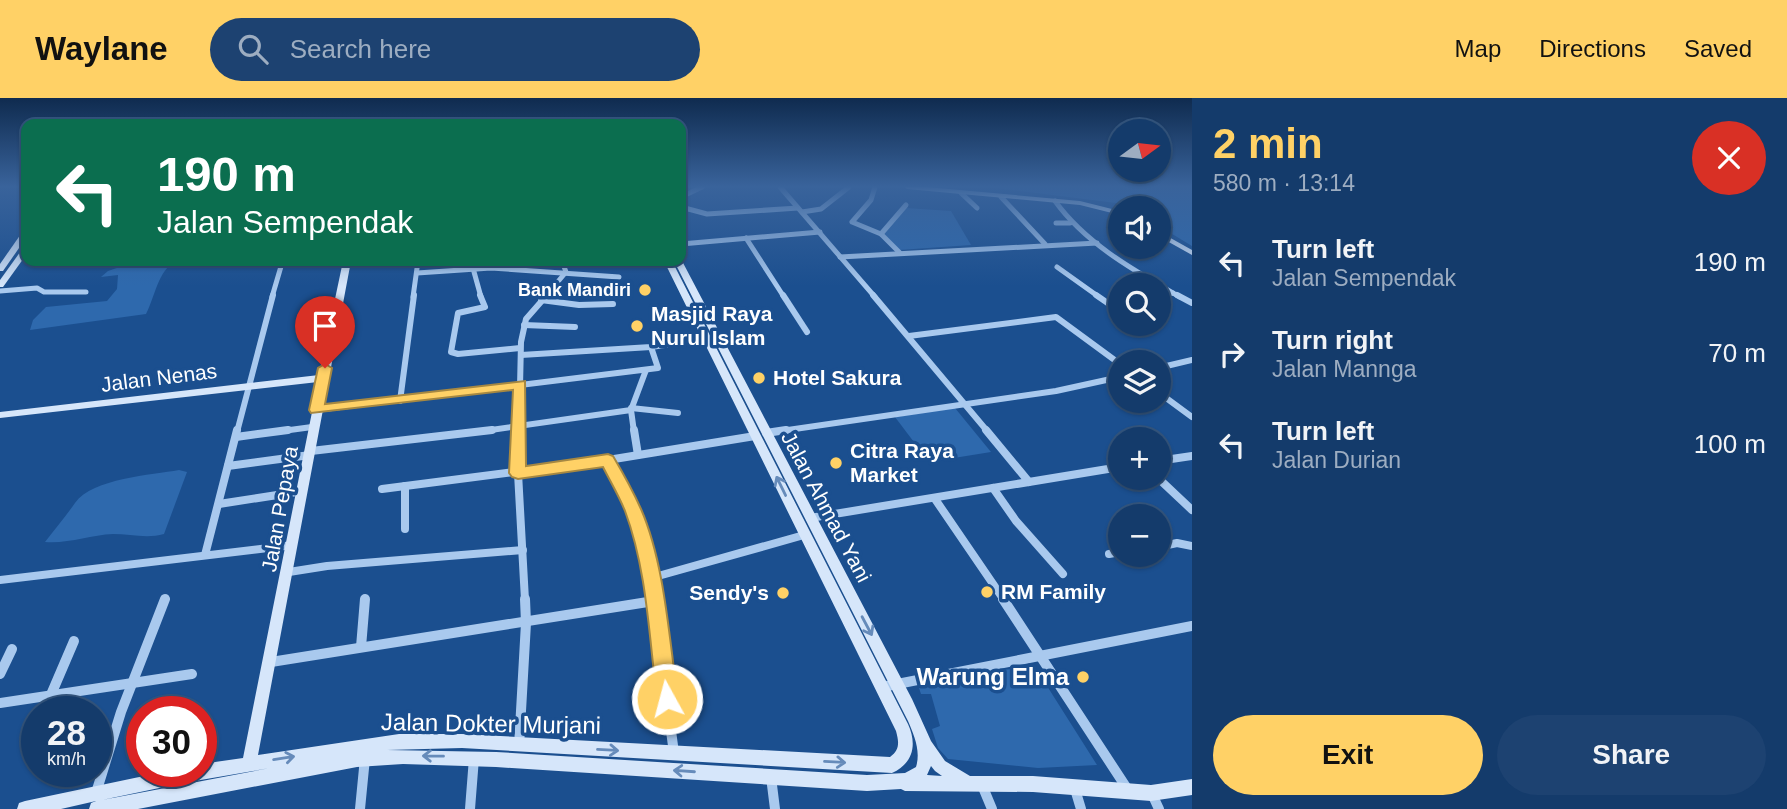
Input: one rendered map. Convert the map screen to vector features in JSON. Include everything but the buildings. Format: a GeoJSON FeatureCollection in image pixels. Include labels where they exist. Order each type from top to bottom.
{"type":"FeatureCollection","features":[{"type":"Feature","properties":{"kind":"main road"},"geometry":{"type":"LineString","coordinates":[[1,267],[21,241]]}},
{"type":"Feature","properties":{"kind":"main road"},"geometry":{"type":"LineString","coordinates":[[1171,241],[1192,253]]}},
{"type":"Feature","properties":{"kind":"main road"},"geometry":{"type":"LineString","coordinates":[[0,285],[21,257]]}},
{"type":"Feature","properties":{"kind":"main road","name":"Jalan Pepaya"},"geometry":{"type":"LineString","coordinates":[[249,763],[289,572],[311,453],[312,427],[346,266]]}},
{"type":"Feature","properties":{"kind":"main road","name":"Jalan Ahmad Yani"},"geometry":{"type":"LineString","coordinates":[[671,266],[693,302],[804,519],[897,684],[924,741],[940,766],[975,784]]}},
{"type":"Feature","properties":{"kind":"main road","name":"Jalan Ahmad Yani"},"geometry":{"type":"LineString","coordinates":[[680,266],[706,339],[760,434]]}},
{"type":"Feature","properties":{"kind":"main road","name":"Jalan Nenas"},"geometry":{"type":"LineString","coordinates":[[0,415],[322,378]]}},
{"type":"Feature","properties":{"kind":"main road","name":"Jalan Ahmad Yani"},"geometry":{"type":"LineString","coordinates":[[804,519],[804,535],[882,687],[908,745]]}},
{"type":"Feature","properties":{"kind":"main road","name":"Jalan Dokter Murjani"},"geometry":{"type":"LineString","coordinates":[[97,801],[249,763],[399,741],[771,777],[897,783],[1033,784],[1152,793],[1192,787]]}},
{"type":"Feature","properties":{"kind":"main road","name":"Jalan Dokter Murjani"},"geometry":{"type":"LineString","coordinates":[[897,783],[912,779],[921,772],[927,758],[924,741]]}},
{"type":"Feature","properties":{"kind":"main road","name":"Jalan Dokter Murjani"},"geometry":{"type":"LineString","coordinates":[[25,809],[97,801],[396,755],[474,757],[518,753],[674,752],[892,765],[907,753],[908,745]]}},
{"type":"Feature","properties":{"kind":"main road"},"geometry":{"type":"LineString","coordinates":[[719,755],[721,774]]}},
{"type":"Feature","properties":{"kind":"street"},"geometry":{"type":"LineString","coordinates":[[809,220],[1029,482]]}},
{"type":"Feature","properties":{"kind":"street"},"geometry":{"type":"LineString","coordinates":[[854,220],[852,222],[881,234],[900,253]]}},
{"type":"Feature","properties":{"kind":"street"},"geometry":{"type":"LineString","coordinates":[[881,234],[893,220]]}},
{"type":"Feature","properties":{"kind":"street"},"geometry":{"type":"LineString","coordinates":[[1023,220],[1045,244]]}},
{"type":"Feature","properties":{"kind":"street"},"geometry":{"type":"LineString","coordinates":[[1069,220],[1097,243],[1192,303]]}},
{"type":"Feature","properties":{"kind":"street"},"geometry":{"type":"LineString","coordinates":[[1056,223],[1071,223]]}},
{"type":"Feature","properties":{"kind":"street"},"geometry":{"type":"LineString","coordinates":[[686,244],[820,232]]}},
{"type":"Feature","properties":{"kind":"street"},"geometry":{"type":"LineString","coordinates":[[746,238],[807,332]]}},
{"type":"Feature","properties":{"kind":"street"},"geometry":{"type":"LineString","coordinates":[[840,257],[1097,243]]}},
{"type":"Feature","properties":{"kind":"street"},"geometry":{"type":"LineString","coordinates":[[205,555],[282,266]]}},
{"type":"Feature","properties":{"kind":"street"},"geometry":{"type":"LineString","coordinates":[[400,401],[418,266]]}},
{"type":"Feature","properties":{"kind":"street"},"geometry":{"type":"LineString","coordinates":[[417,273],[460,266]]}},
{"type":"Feature","properties":{"kind":"street"},"geometry":{"type":"LineString","coordinates":[[472,266],[485,307],[458,313],[451,352],[458,354],[651,347],[706,339]]}},
{"type":"Feature","properties":{"kind":"street"},"geometry":{"type":"LineString","coordinates":[[496,266],[619,277]]}},
{"type":"Feature","properties":{"kind":"street"},"geometry":{"type":"LineString","coordinates":[[564,266],[566,272]]}},
{"type":"Feature","properties":{"kind":"street"},"geometry":{"type":"LineString","coordinates":[[1057,267],[1108,303]]}},
{"type":"Feature","properties":{"kind":"street"},"geometry":{"type":"LineString","coordinates":[[518,753],[526,623],[518,473],[521,351],[524,325],[541,300],[566,272]]}},
{"type":"Feature","properties":{"kind":"street"},"geometry":{"type":"LineString","coordinates":[[0,290],[37,288],[44,292],[61,294],[86,292]]}},
{"type":"Feature","properties":{"kind":"street"},"geometry":{"type":"LineString","coordinates":[[541,300],[579,305],[613,304]]}},
{"type":"Feature","properties":{"kind":"street"},"geometry":{"type":"LineString","coordinates":[[909,336],[1056,317],[1108,355]]}},
{"type":"Feature","properties":{"kind":"street"},"geometry":{"type":"LineString","coordinates":[[524,325],[575,327]]}},
{"type":"Feature","properties":{"kind":"street"},"geometry":{"type":"LineString","coordinates":[[316,410],[660,367],[651,347]]}},
{"type":"Feature","properties":{"kind":"street"},"geometry":{"type":"LineString","coordinates":[[1171,365],[1192,360]]}},
{"type":"Feature","properties":{"kind":"street"},"geometry":{"type":"LineString","coordinates":[[638,454],[631,409],[646,370]]}},
{"type":"Feature","properties":{"kind":"street"},"geometry":{"type":"LineString","coordinates":[[383,489],[608,460],[760,434],[1056,391],[1108,380]]}},
{"type":"Feature","properties":{"kind":"street"},"geometry":{"type":"LineString","coordinates":[[1171,402],[1192,417]]}},
{"type":"Feature","properties":{"kind":"street"},"geometry":{"type":"LineString","coordinates":[[228,466],[519,427],[631,409],[678,413]]}},
{"type":"Feature","properties":{"kind":"street"},"geometry":{"type":"LineString","coordinates":[[236,437],[312,427]]}},
{"type":"Feature","properties":{"kind":"street"},"geometry":{"type":"LineString","coordinates":[[1171,459],[1192,456]]}},
{"type":"Feature","properties":{"kind":"street"},"geometry":{"type":"LineString","coordinates":[[608,460],[633,510],[650,578],[674,752]]}},
{"type":"Feature","properties":{"kind":"street"},"geometry":{"type":"LineString","coordinates":[[804,519],[1108,469]]}},
{"type":"Feature","properties":{"kind":"street"},"geometry":{"type":"LineString","coordinates":[[405,486],[405,529]]}},
{"type":"Feature","properties":{"kind":"street"},"geometry":{"type":"LineString","coordinates":[[993,488],[1016,521],[1063,574]]}},
{"type":"Feature","properties":{"kind":"street"},"geometry":{"type":"LineString","coordinates":[[1171,490],[1192,510]]}},
{"type":"Feature","properties":{"kind":"street"},"geometry":{"type":"LineString","coordinates":[[219,504],[303,491]]}},
{"type":"Feature","properties":{"kind":"street"},"geometry":{"type":"LineString","coordinates":[[935,499],[1043,657],[1128,791]]}},
{"type":"Feature","properties":{"kind":"street"},"geometry":{"type":"LineString","coordinates":[[650,578],[804,535]]}},
{"type":"Feature","properties":{"kind":"street"},"geometry":{"type":"LineString","coordinates":[[1171,544],[1192,546]]}},
{"type":"Feature","properties":{"kind":"street"},"geometry":{"type":"LineString","coordinates":[[0,580],[294,545]]}},
{"type":"Feature","properties":{"kind":"street"},"geometry":{"type":"LineString","coordinates":[[289,572],[327,566],[523,551]]}},
{"type":"Feature","properties":{"kind":"street"},"geometry":{"type":"LineString","coordinates":[[97,801],[132,684],[165,598]]}},
{"type":"Feature","properties":{"kind":"street"},"geometry":{"type":"LineString","coordinates":[[361,647],[365,599]]}},
{"type":"Feature","properties":{"kind":"street"},"geometry":{"type":"LineString","coordinates":[[271,662],[654,601]]}},
{"type":"Feature","properties":{"kind":"street"},"geometry":{"type":"LineString","coordinates":[[882,687],[1192,626]]}},
{"type":"Feature","properties":{"kind":"street"},"geometry":{"type":"LineString","coordinates":[[50,696],[74,641]]}},
{"type":"Feature","properties":{"kind":"street"},"geometry":{"type":"LineString","coordinates":[[0,674],[12,649]]}},
{"type":"Feature","properties":{"kind":"street"},"geometry":{"type":"LineString","coordinates":[[56,696],[192,674]]}},
{"type":"Feature","properties":{"kind":"street"},"geometry":{"type":"LineString","coordinates":[[0,703],[21,700]]}},
{"type":"Feature","properties":{"kind":"street"},"geometry":{"type":"LineString","coordinates":[[470,809],[474,757]]}},
{"type":"Feature","properties":{"kind":"street"},"geometry":{"type":"LineString","coordinates":[[360,809],[365,758]]}},
{"type":"Feature","properties":{"kind":"street"},"geometry":{"type":"LineString","coordinates":[[771,777],[775,809]]}},
{"type":"Feature","properties":{"kind":"street"},"geometry":{"type":"LineString","coordinates":[[975,784],[992,809]]}},
{"type":"Feature","properties":{"kind":"street"},"geometry":{"type":"LineString","coordinates":[[1075,789],[1081,809]]}},
{"type":"Feature","properties":{"kind":"street"},"geometry":{"type":"LineString","coordinates":[[1152,793],[1159,809]]}},
{"type":"Feature","properties":{"kind":"shaded area"},"geometry":{"type":"Polygon","coordinates":[[[896,220],[956,220],[971,245],[899,250],[884,234],[896,220]]]}},
{"type":"Feature","properties":{"kind":"shaded area"},"geometry":{"type":"Polygon","coordinates":[[[1171,220],[1192,220],[1192,246],[1171,233],[1171,220]]]}},
{"type":"Feature","properties":{"kind":"shaded area"},"geometry":{"type":"Polygon","coordinates":[[[122,266],[169,266],[161,277],[146,314],[30,330],[33,320],[46,307],[107,301],[117,289],[118,275],[101,277],[108,271],[122,266]]]}},
{"type":"Feature","properties":{"kind":"shaded area"},"geometry":{"type":"Polygon","coordinates":[[[955,408],[991,452],[929,462],[895,417],[955,408]]]}},
{"type":"Feature","properties":{"kind":"shaded area"},"geometry":{"type":"Polygon","coordinates":[[[179,470],[187,472],[164,534],[113,534],[45,542],[75,503],[95,488],[124,479],[179,470]]]}},
{"type":"Feature","properties":{"kind":"shaded area"},"geometry":{"type":"Polygon","coordinates":[[[1035,667],[1097,765],[1038,768],[948,759],[938,748],[932,729],[940,726],[931,694],[921,694],[919,688],[990,671],[1035,667]]]}},
{"type":"Feature","properties":{"kind":"place","name":"Bank Mandiri"},"geometry":{"type":"Point","coordinates":[645,290]}},
{"type":"Feature","properties":{"kind":"place","name":"Masjid Raya Nurul Islam"},"geometry":{"type":"Point","coordinates":[637,326]}},
{"type":"Feature","properties":{"kind":"place","name":"Hotel Sakura"},"geometry":{"type":"Point","coordinates":[759,378]}},
{"type":"Feature","properties":{"kind":"place","name":"Citra Raya Market"},"geometry":{"type":"Point","coordinates":[836,463]}},
{"type":"Feature","properties":{"kind":"place","name":"RM Family"},"geometry":{"type":"Point","coordinates":[987,592]}},
{"type":"Feature","properties":{"kind":"place","name":"Sendy's"},"geometry":{"type":"Point","coordinates":[783,593]}},
{"type":"Feature","properties":{"kind":"place","name":"Warung Elma"},"geometry":{"type":"Point","coordinates":[1083,677]}},
{"type":"Feature","properties":{"kind":"route"},"geometry":{"type":"LineString","coordinates":[[325,368],[316,410],[520,385],[518,473],[608,460],[621,491],[633,510],[640,533],[650,578],[667,699]]}}]}
